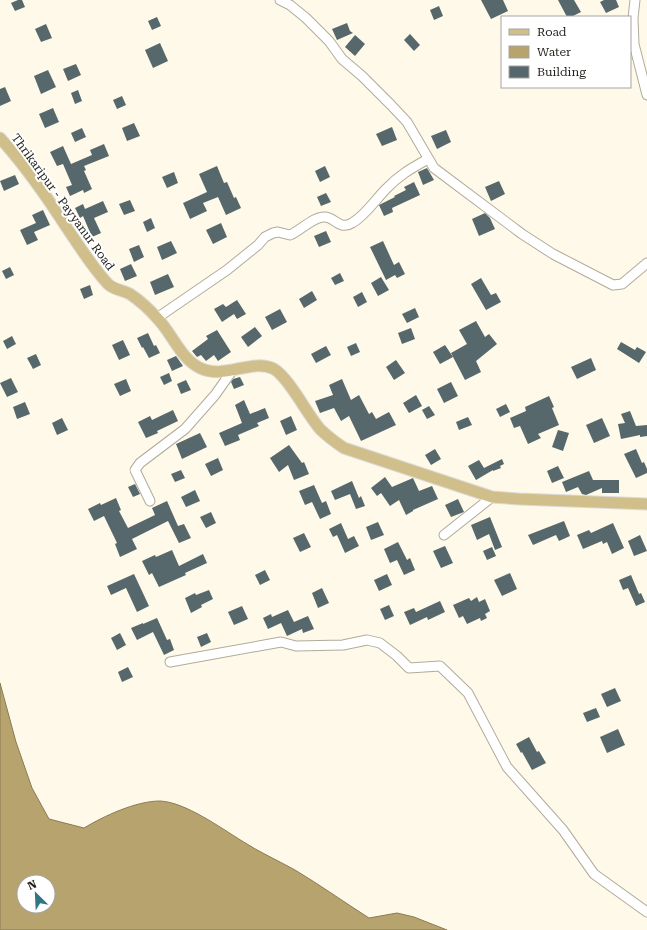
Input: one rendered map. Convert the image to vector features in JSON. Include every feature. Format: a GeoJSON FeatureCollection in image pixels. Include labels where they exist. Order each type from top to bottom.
{"type":"FeatureCollection","features":[{"type":"Feature","properties":{"kind":"main road","name":"Thrikaripur - Payyanur Road"},"geometry":{"type":"LineString","coordinates":[[0,138],[48,199],[99,273],[110,286],[128,293],[157,318],[189,360],[199,367],[210,372],[232,371],[248,367],[261,366],[273,369],[282,376],[320,428],[344,448],[492,497],[519,500],[647,504]]}},
{"type":"Feature","properties":{"kind":"street"},"geometry":{"type":"LineString","coordinates":[[280,0],[290,5],[306,18],[329,41],[342,59],[362,76],[407,122],[434,168],[522,234],[553,254],[613,285],[622,284],[647,263]]}},
{"type":"Feature","properties":{"kind":"street"},"geometry":{"type":"LineString","coordinates":[[635,0],[631,18],[634,44],[647,95]]}},
{"type":"Feature","properties":{"kind":"street"},"geometry":{"type":"LineString","coordinates":[[157,318],[227,270],[258,245],[265,237],[273,233],[278,232],[290,235],[319,217],[326,216],[342,226],[353,223],[405,171],[428,159]]}},
{"type":"Feature","properties":{"kind":"street"},"geometry":{"type":"LineString","coordinates":[[150,501],[135,470],[140,463],[185,429],[215,395],[232,371]]}},
{"type":"Feature","properties":{"kind":"street"},"geometry":{"type":"LineString","coordinates":[[444,535],[492,497]]}},
{"type":"Feature","properties":{"kind":"street"},"geometry":{"type":"LineString","coordinates":[[170,662],[281,642],[296,646],[343,644],[367,640],[380,643],[397,656],[409,668],[440,666],[468,693],[507,767],[563,830],[594,874],[647,912]]}},
{"type":"Feature","properties":{"kind":"water"},"geometry":{"type":"Polygon","coordinates":[[[0,683],[16,742],[32,788],[49,819],[84,828],[111,814],[131,806],[160,801],[170,802],[202,816],[255,849],[295,870],[369,918],[397,913],[414,917],[447,930],[0,930],[0,683]]]}},
{"type":"Feature","properties":{"kind":"building"},"geometry":{"type":"Polygon","coordinates":[[[22,0],[25,7],[15,11],[11,3],[22,0]]]}},
{"type":"Feature","properties":{"kind":"building"},"geometry":{"type":"Polygon","coordinates":[[[481,0],[503,0],[508,11],[491,19],[481,0]]]}},
{"type":"Feature","properties":{"kind":"building"},"geometry":{"type":"Polygon","coordinates":[[[558,0],[574,0],[581,12],[573,16],[566,16],[558,0]]]}},
{"type":"Feature","properties":{"kind":"building"},"geometry":{"type":"Polygon","coordinates":[[[604,0],[616,0],[619,7],[606,13],[600,2],[604,0]]]}},
{"type":"Feature","properties":{"kind":"building"},"geometry":{"type":"Polygon","coordinates":[[[439,6],[443,16],[434,20],[430,10],[439,6]]]}},
{"type":"Feature","properties":{"kind":"building"},"geometry":{"type":"Polygon","coordinates":[[[157,17],[161,26],[152,30],[148,21],[157,17]]]}},
{"type":"Feature","properties":{"kind":"building"},"geometry":{"type":"Polygon","coordinates":[[[347,23],[350,31],[353,33],[337,40],[332,29],[347,23]]]}},
{"type":"Feature","properties":{"kind":"building"},"geometry":{"type":"Polygon","coordinates":[[[46,24],[52,38],[41,42],[35,29],[46,24]]]}},
{"type":"Feature","properties":{"kind":"building"},"geometry":{"type":"Polygon","coordinates":[[[410,34],[420,45],[414,51],[404,40],[410,34]]]}},
{"type":"Feature","properties":{"kind":"building"},"geometry":{"type":"Polygon","coordinates":[[[355,35],[365,44],[355,56],[345,47],[355,35]]]}},
{"type":"Feature","properties":{"kind":"building"},"geometry":{"type":"Polygon","coordinates":[[[160,43],[168,61],[153,68],[145,50],[160,43]]]}},
{"type":"Feature","properties":{"kind":"building"},"geometry":{"type":"Polygon","coordinates":[[[76,64],[81,75],[68,81],[63,69],[76,64]]]}},
{"type":"Feature","properties":{"kind":"building"},"geometry":{"type":"Polygon","coordinates":[[[48,70],[56,87],[41,94],[34,76],[48,70]]]}},
{"type":"Feature","properties":{"kind":"building"},"geometry":{"type":"Polygon","coordinates":[[[5,87],[11,101],[0,106],[0,89],[5,87]]]}},
{"type":"Feature","properties":{"kind":"building"},"geometry":{"type":"Polygon","coordinates":[[[78,90],[82,101],[75,104],[71,93],[78,90]]]}},
{"type":"Feature","properties":{"kind":"building"},"geometry":{"type":"Polygon","coordinates":[[[122,96],[126,105],[117,109],[113,100],[122,96]]]}},
{"type":"Feature","properties":{"kind":"building"},"geometry":{"type":"Polygon","coordinates":[[[53,108],[59,122],[45,128],[39,114],[53,108]]]}},
{"type":"Feature","properties":{"kind":"building"},"geometry":{"type":"Polygon","coordinates":[[[134,123],[140,136],[127,141],[122,128],[134,123]]]}},
{"type":"Feature","properties":{"kind":"building"},"geometry":{"type":"Polygon","coordinates":[[[392,127],[397,140],[382,146],[376,134],[392,127]]]}},
{"type":"Feature","properties":{"kind":"building"},"geometry":{"type":"Polygon","coordinates":[[[82,128],[86,137],[75,142],[71,133],[82,128]]]}},
{"type":"Feature","properties":{"kind":"building"},"geometry":{"type":"Polygon","coordinates":[[[446,130],[451,142],[437,149],[431,136],[446,130]]]}},
{"type":"Feature","properties":{"kind":"building"},"geometry":{"type":"Polygon","coordinates":[[[104,144],[109,156],[84,166],[86,170],[84,171],[92,189],[84,193],[83,190],[70,196],[66,187],[72,185],[63,164],[57,166],[50,152],[63,146],[71,164],[92,155],[90,150],[104,144]]]}},
{"type":"Feature","properties":{"kind":"building"},"geometry":{"type":"Polygon","coordinates":[[[217,166],[224,183],[227,182],[234,198],[236,197],[241,208],[226,215],[218,197],[203,203],[207,211],[190,219],[183,203],[207,192],[199,174],[217,166]]]}},
{"type":"Feature","properties":{"kind":"building"},"geometry":{"type":"Polygon","coordinates":[[[325,166],[330,177],[320,182],[315,171],[325,166]]]}},
{"type":"Feature","properties":{"kind":"building"},"geometry":{"type":"Polygon","coordinates":[[[427,168],[434,180],[423,185],[418,172],[427,168]]]}},
{"type":"Feature","properties":{"kind":"building"},"geometry":{"type":"Polygon","coordinates":[[[174,172],[178,183],[167,188],[162,177],[174,172]]]}},
{"type":"Feature","properties":{"kind":"building"},"geometry":{"type":"Polygon","coordinates":[[[15,175],[19,184],[4,191],[0,181],[15,175]]]}},
{"type":"Feature","properties":{"kind":"building"},"geometry":{"type":"Polygon","coordinates":[[[499,181],[505,194],[491,201],[485,187],[499,181]]]}},
{"type":"Feature","properties":{"kind":"building"},"geometry":{"type":"Polygon","coordinates":[[[414,182],[420,195],[392,208],[393,212],[384,216],[379,205],[406,190],[404,187],[414,182]]]}},
{"type":"Feature","properties":{"kind":"building"},"geometry":{"type":"Polygon","coordinates":[[[326,193],[331,202],[321,206],[317,197],[326,193]]]}},
{"type":"Feature","properties":{"kind":"building"},"geometry":{"type":"Polygon","coordinates":[[[130,200],[135,211],[124,215],[119,204],[130,200]]]}},
{"type":"Feature","properties":{"kind":"building"},"geometry":{"type":"Polygon","coordinates":[[[103,201],[108,212],[94,218],[101,233],[92,237],[83,216],[80,218],[75,208],[83,204],[85,209],[103,201]]]}},
{"type":"Feature","properties":{"kind":"building"},"geometry":{"type":"Polygon","coordinates":[[[43,210],[50,225],[34,232],[38,240],[27,245],[20,230],[36,223],[32,215],[43,210]]]}},
{"type":"Feature","properties":{"kind":"building"},"geometry":{"type":"Polygon","coordinates":[[[485,213],[490,218],[495,229],[479,236],[472,219],[485,213]]]}},
{"type":"Feature","properties":{"kind":"building"},"geometry":{"type":"Polygon","coordinates":[[[151,218],[155,228],[147,232],[143,222],[151,218]]]}},
{"type":"Feature","properties":{"kind":"building"},"geometry":{"type":"Polygon","coordinates":[[[221,223],[227,237],[213,244],[206,230],[221,223]]]}},
{"type":"Feature","properties":{"kind":"building"},"geometry":{"type":"Polygon","coordinates":[[[326,231],[331,242],[319,247],[314,236],[326,231]]]}},
{"type":"Feature","properties":{"kind":"building"},"geometry":{"type":"Polygon","coordinates":[[[171,241],[177,253],[162,260],[157,247],[171,241]]]}},
{"type":"Feature","properties":{"kind":"building"},"geometry":{"type":"Polygon","coordinates":[[[383,241],[394,265],[399,262],[405,274],[397,278],[395,275],[386,280],[370,247],[383,241]]]}},
{"type":"Feature","properties":{"kind":"building"},"geometry":{"type":"Polygon","coordinates":[[[139,245],[144,257],[134,262],[129,249],[139,245]]]}},
{"type":"Feature","properties":{"kind":"building"},"geometry":{"type":"Polygon","coordinates":[[[131,264],[137,276],[125,281],[120,269],[131,264]]]}},
{"type":"Feature","properties":{"kind":"building"},"geometry":{"type":"Polygon","coordinates":[[[10,267],[14,275],[6,279],[2,271],[10,267]]]}},
{"type":"Feature","properties":{"kind":"building"},"geometry":{"type":"Polygon","coordinates":[[[340,273],[344,281],[335,285],[331,278],[340,273]]]}},
{"type":"Feature","properties":{"kind":"building"},"geometry":{"type":"Polygon","coordinates":[[[168,274],[174,287],[155,295],[150,282],[168,274]]]}},
{"type":"Feature","properties":{"kind":"building"},"geometry":{"type":"Polygon","coordinates":[[[381,277],[389,290],[378,296],[371,283],[381,277]]]}},
{"type":"Feature","properties":{"kind":"building"},"geometry":{"type":"Polygon","coordinates":[[[481,278],[491,295],[496,293],[501,302],[486,310],[471,284],[481,278]]]}},
{"type":"Feature","properties":{"kind":"building"},"geometry":{"type":"Polygon","coordinates":[[[90,285],[93,295],[84,299],[80,289],[90,285]]]}},
{"type":"Feature","properties":{"kind":"building"},"geometry":{"type":"Polygon","coordinates":[[[312,291],[317,300],[304,308],[299,299],[312,291]]]}},
{"type":"Feature","properties":{"kind":"building"},"geometry":{"type":"Polygon","coordinates":[[[362,292],[367,302],[358,307],[353,297],[362,292]]]}},
{"type":"Feature","properties":{"kind":"building"},"geometry":{"type":"Polygon","coordinates":[[[237,300],[246,314],[237,319],[234,314],[222,322],[214,309],[223,304],[226,307],[237,300]]]}},
{"type":"Feature","properties":{"kind":"building"},"geometry":{"type":"Polygon","coordinates":[[[415,308],[419,317],[407,323],[402,314],[415,308]]]}},
{"type":"Feature","properties":{"kind":"building"},"geometry":{"type":"Polygon","coordinates":[[[280,309],[287,322],[272,330],[265,317],[280,309]]]}},
{"type":"Feature","properties":{"kind":"building"},"geometry":{"type":"Polygon","coordinates":[[[476,321],[485,337],[489,334],[497,344],[476,361],[481,372],[465,380],[451,353],[467,344],[459,330],[476,321]]]}},
{"type":"Feature","properties":{"kind":"building"},"geometry":{"type":"Polygon","coordinates":[[[255,327],[262,336],[248,347],[241,337],[255,327]]]}},
{"type":"Feature","properties":{"kind":"building"},"geometry":{"type":"Polygon","coordinates":[[[411,328],[415,339],[402,344],[398,333],[411,328]]]}},
{"type":"Feature","properties":{"kind":"building"},"geometry":{"type":"Polygon","coordinates":[[[217,330],[231,352],[218,361],[214,355],[206,361],[201,355],[197,357],[192,351],[208,339],[206,336],[217,330]]]}},
{"type":"Feature","properties":{"kind":"building"},"geometry":{"type":"Polygon","coordinates":[[[148,333],[154,346],[156,345],[160,353],[149,358],[137,338],[148,333]]]}},
{"type":"Feature","properties":{"kind":"building"},"geometry":{"type":"Polygon","coordinates":[[[12,336],[16,344],[7,349],[3,341],[12,336]]]}},
{"type":"Feature","properties":{"kind":"building"},"geometry":{"type":"Polygon","coordinates":[[[123,340],[130,355],[119,360],[112,345],[123,340]]]}},
{"type":"Feature","properties":{"kind":"building"},"geometry":{"type":"Polygon","coordinates":[[[621,342],[635,350],[637,347],[646,352],[639,363],[617,349],[621,342]]]}},
{"type":"Feature","properties":{"kind":"building"},"geometry":{"type":"Polygon","coordinates":[[[356,343],[360,352],[351,356],[347,347],[356,343]]]}},
{"type":"Feature","properties":{"kind":"building"},"geometry":{"type":"Polygon","coordinates":[[[445,345],[453,357],[440,364],[433,352],[445,345]]]}},
{"type":"Feature","properties":{"kind":"building"},"geometry":{"type":"Polygon","coordinates":[[[326,346],[331,355],[316,363],[311,354],[326,346]]]}},
{"type":"Feature","properties":{"kind":"building"},"geometry":{"type":"Polygon","coordinates":[[[36,354],[41,365],[33,369],[27,358],[36,354]]]}},
{"type":"Feature","properties":{"kind":"building"},"geometry":{"type":"Polygon","coordinates":[[[176,356],[183,366],[172,371],[167,360],[176,356]]]}},
{"type":"Feature","properties":{"kind":"building"},"geometry":{"type":"Polygon","coordinates":[[[591,358],[596,370],[577,379],[571,367],[591,358]]]}},
{"type":"Feature","properties":{"kind":"building"},"geometry":{"type":"Polygon","coordinates":[[[396,360],[405,373],[394,380],[386,367],[396,360]]]}},
{"type":"Feature","properties":{"kind":"building"},"geometry":{"type":"Polygon","coordinates":[[[169,373],[172,381],[164,385],[160,377],[169,373]]]}},
{"type":"Feature","properties":{"kind":"building"},"geometry":{"type":"Polygon","coordinates":[[[240,377],[244,385],[234,389],[231,382],[233,379],[240,377]]]}},
{"type":"Feature","properties":{"kind":"building"},"geometry":{"type":"Polygon","coordinates":[[[11,378],[18,392],[7,397],[0,383],[11,378]]]}},
{"type":"Feature","properties":{"kind":"building"},"geometry":{"type":"Polygon","coordinates":[[[126,379],[131,391],[120,396],[114,384],[126,379]]]}},
{"type":"Feature","properties":{"kind":"building"},"geometry":{"type":"Polygon","coordinates":[[[342,379],[351,400],[359,395],[369,414],[372,412],[376,419],[389,412],[396,425],[361,441],[349,416],[341,421],[334,408],[320,413],[315,401],[333,395],[329,385],[342,379]]]}},
{"type":"Feature","properties":{"kind":"building"},"geometry":{"type":"Polygon","coordinates":[[[186,380],[191,390],[181,394],[177,384],[186,380]]]}},
{"type":"Feature","properties":{"kind":"building"},"geometry":{"type":"Polygon","coordinates":[[[451,382],[458,396],[444,403],[437,389],[451,382]]]}},
{"type":"Feature","properties":{"kind":"building"},"geometry":{"type":"Polygon","coordinates":[[[416,395],[422,406],[409,413],[403,403],[416,395]]]}},
{"type":"Feature","properties":{"kind":"building"},"geometry":{"type":"Polygon","coordinates":[[[549,396],[559,425],[538,434],[541,438],[528,444],[520,426],[514,428],[510,418],[526,411],[525,407],[549,396]]]}},
{"type":"Feature","properties":{"kind":"building"},"geometry":{"type":"Polygon","coordinates":[[[244,400],[250,414],[265,408],[269,418],[257,423],[259,426],[238,435],[240,440],[225,446],[219,433],[242,423],[235,405],[244,400]]]}},
{"type":"Feature","properties":{"kind":"building"},"geometry":{"type":"Polygon","coordinates":[[[25,402],[30,414],[17,419],[13,407],[25,402]]]}},
{"type":"Feature","properties":{"kind":"building"},"geometry":{"type":"Polygon","coordinates":[[[506,404],[510,412],[500,417],[496,409],[506,404]]]}},
{"type":"Feature","properties":{"kind":"building"},"geometry":{"type":"Polygon","coordinates":[[[429,406],[435,415],[427,419],[422,410],[429,406]]]}},
{"type":"Feature","properties":{"kind":"building"},"geometry":{"type":"Polygon","coordinates":[[[173,410],[178,421],[157,431],[158,433],[146,438],[138,422],[150,416],[152,420],[173,410]]]}},
{"type":"Feature","properties":{"kind":"building"},"geometry":{"type":"Polygon","coordinates":[[[630,411],[636,426],[647,425],[647,436],[640,437],[640,435],[621,439],[618,424],[625,423],[621,414],[630,411]]]}},
{"type":"Feature","properties":{"kind":"building"},"geometry":{"type":"Polygon","coordinates":[[[291,416],[297,430],[286,435],[280,421],[291,416]]]}},
{"type":"Feature","properties":{"kind":"building"},"geometry":{"type":"Polygon","coordinates":[[[468,417],[472,425],[459,430],[456,422],[468,417]]]}},
{"type":"Feature","properties":{"kind":"building"},"geometry":{"type":"Polygon","coordinates":[[[62,418],[68,430],[57,435],[52,423],[62,418]]]}},
{"type":"Feature","properties":{"kind":"building"},"geometry":{"type":"Polygon","coordinates":[[[602,418],[610,436],[594,443],[586,425],[602,418]]]}},
{"type":"Feature","properties":{"kind":"building"},"geometry":{"type":"Polygon","coordinates":[[[558,430],[569,433],[563,451],[552,447],[558,430]]]}},
{"type":"Feature","properties":{"kind":"building"},"geometry":{"type":"Polygon","coordinates":[[[200,433],[207,447],[182,459],[176,444],[200,433]]]}},
{"type":"Feature","properties":{"kind":"building"},"geometry":{"type":"Polygon","coordinates":[[[289,445],[302,463],[304,462],[309,474],[294,480],[288,465],[279,472],[270,458],[289,445]]]}},
{"type":"Feature","properties":{"kind":"building"},"geometry":{"type":"Polygon","coordinates":[[[435,449],[441,459],[431,465],[425,455],[435,449]]]}},
{"type":"Feature","properties":{"kind":"building"},"geometry":{"type":"Polygon","coordinates":[[[636,449],[642,463],[644,462],[647,473],[636,478],[624,454],[636,449]]]}},
{"type":"Feature","properties":{"kind":"building"},"geometry":{"type":"Polygon","coordinates":[[[218,458],[223,470],[211,476],[205,464],[218,458]]]}},
{"type":"Feature","properties":{"kind":"building"},"geometry":{"type":"Polygon","coordinates":[[[502,459],[504,464],[500,466],[501,468],[493,470],[476,480],[468,466],[479,460],[484,468],[502,459]]]}},
{"type":"Feature","properties":{"kind":"building"},"geometry":{"type":"Polygon","coordinates":[[[558,466],[564,478],[552,483],[547,471],[558,466]]]}},
{"type":"Feature","properties":{"kind":"building"},"geometry":{"type":"Polygon","coordinates":[[[181,470],[185,478],[175,482],[171,474],[181,470]]]}},
{"type":"Feature","properties":{"kind":"building"},"geometry":{"type":"Polygon","coordinates":[[[589,471],[593,480],[619,480],[619,493],[602,493],[602,488],[586,495],[582,494],[578,487],[566,492],[562,482],[589,471]]]}},
{"type":"Feature","properties":{"kind":"building"},"geometry":{"type":"Polygon","coordinates":[[[385,477],[392,487],[413,478],[419,491],[432,486],[438,499],[413,510],[406,515],[399,500],[390,506],[381,493],[377,496],[371,488],[385,477]]]}},
{"type":"Feature","properties":{"kind":"building"},"geometry":{"type":"Polygon","coordinates":[[[352,481],[359,498],[361,496],[365,506],[356,509],[350,494],[335,500],[331,491],[352,481]]]}},
{"type":"Feature","properties":{"kind":"building"},"geometry":{"type":"Polygon","coordinates":[[[135,484],[140,494],[133,497],[128,487],[135,484]]]}},
{"type":"Feature","properties":{"kind":"building"},"geometry":{"type":"Polygon","coordinates":[[[314,485],[322,503],[326,501],[331,514],[320,519],[312,502],[305,505],[299,491],[314,485]]]}},
{"type":"Feature","properties":{"kind":"building"},"geometry":{"type":"Polygon","coordinates":[[[195,490],[200,501],[186,507],[181,497],[195,490]]]}},
{"type":"Feature","properties":{"kind":"building"},"geometry":{"type":"Polygon","coordinates":[[[116,498],[121,510],[119,511],[128,528],[155,515],[152,508],[167,501],[178,526],[184,524],[191,538],[179,543],[168,521],[132,539],[137,549],[120,557],[115,544],[117,543],[104,516],[94,521],[88,509],[116,498]]]}},
{"type":"Feature","properties":{"kind":"building"},"geometry":{"type":"Polygon","coordinates":[[[458,499],[464,512],[451,517],[445,505],[458,499]]]}},
{"type":"Feature","properties":{"kind":"building"},"geometry":{"type":"Polygon","coordinates":[[[211,512],[216,523],[206,528],[200,517],[211,512]]]}},
{"type":"Feature","properties":{"kind":"building"},"geometry":{"type":"Polygon","coordinates":[[[490,517],[502,547],[495,550],[489,534],[477,540],[471,525],[490,517]]]}},
{"type":"Feature","properties":{"kind":"building"},"geometry":{"type":"Polygon","coordinates":[[[564,521],[570,536],[559,541],[556,535],[533,545],[528,535],[564,521]]]}},
{"type":"Feature","properties":{"kind":"building"},"geometry":{"type":"Polygon","coordinates":[[[378,522],[384,535],[371,540],[366,527],[378,522]]]}},
{"type":"Feature","properties":{"kind":"building"},"geometry":{"type":"Polygon","coordinates":[[[341,523],[348,539],[354,536],[359,546],[345,553],[337,535],[333,537],[329,529],[341,523]]]}},
{"type":"Feature","properties":{"kind":"building"},"geometry":{"type":"Polygon","coordinates":[[[613,523],[624,548],[612,554],[607,542],[603,544],[602,541],[583,549],[577,535],[589,530],[591,533],[613,523]]]}},
{"type":"Feature","properties":{"kind":"building"},"geometry":{"type":"Polygon","coordinates":[[[304,533],[311,547],[300,552],[293,538],[304,533]]]}},
{"type":"Feature","properties":{"kind":"building"},"geometry":{"type":"Polygon","coordinates":[[[640,535],[647,551],[634,556],[628,541],[640,535]]]}},
{"type":"Feature","properties":{"kind":"building"},"geometry":{"type":"Polygon","coordinates":[[[398,542],[407,560],[410,558],[415,570],[404,575],[397,560],[390,563],[384,549],[398,542]]]}},
{"type":"Feature","properties":{"kind":"building"},"geometry":{"type":"Polygon","coordinates":[[[445,546],[453,563],[441,568],[433,551],[445,546]]]}},
{"type":"Feature","properties":{"kind":"building"},"geometry":{"type":"Polygon","coordinates":[[[492,547],[496,556],[487,560],[483,551],[492,547]]]}},
{"type":"Feature","properties":{"kind":"building"},"geometry":{"type":"Polygon","coordinates":[[[172,550],[179,566],[203,554],[207,563],[185,573],[186,575],[159,587],[152,573],[149,575],[142,561],[172,550]]]}},
{"type":"Feature","properties":{"kind":"building"},"geometry":{"type":"Polygon","coordinates":[[[265,570],[270,580],[260,585],[255,575],[265,570]]]}},
{"type":"Feature","properties":{"kind":"building"},"geometry":{"type":"Polygon","coordinates":[[[510,573],[517,589],[502,596],[494,580],[510,573]]]}},
{"type":"Feature","properties":{"kind":"building"},"geometry":{"type":"Polygon","coordinates":[[[134,574],[149,606],[137,612],[126,588],[111,595],[107,586],[134,574]]]}},
{"type":"Feature","properties":{"kind":"building"},"geometry":{"type":"Polygon","coordinates":[[[387,574],[392,585],[379,591],[374,580],[387,574]]]}},
{"type":"Feature","properties":{"kind":"building"},"geometry":{"type":"Polygon","coordinates":[[[631,575],[639,594],[641,593],[645,602],[636,606],[628,588],[623,590],[619,580],[631,575]]]}},
{"type":"Feature","properties":{"kind":"building"},"geometry":{"type":"Polygon","coordinates":[[[322,588],[329,603],[318,608],[312,593],[322,588]]]}},
{"type":"Feature","properties":{"kind":"building"},"geometry":{"type":"Polygon","coordinates":[[[209,590],[213,599],[201,605],[202,607],[191,613],[185,598],[195,593],[196,595],[209,590]]]}},
{"type":"Feature","properties":{"kind":"building"},"geometry":{"type":"Polygon","coordinates":[[[477,597],[479,602],[485,599],[490,611],[485,614],[487,618],[481,621],[480,618],[467,624],[463,616],[459,618],[453,605],[469,598],[471,601],[477,597]]]}},
{"type":"Feature","properties":{"kind":"building"},"geometry":{"type":"Polygon","coordinates":[[[440,601],[445,612],[428,620],[427,617],[410,625],[404,612],[414,608],[416,612],[440,601]]]}},
{"type":"Feature","properties":{"kind":"building"},"geometry":{"type":"Polygon","coordinates":[[[389,605],[394,616],[385,620],[380,609],[389,605]]]}},
{"type":"Feature","properties":{"kind":"building"},"geometry":{"type":"Polygon","coordinates":[[[242,606],[248,619],[234,625],[228,612],[242,606]]]}},
{"type":"Feature","properties":{"kind":"building"},"geometry":{"type":"Polygon","coordinates":[[[288,610],[294,622],[308,616],[314,629],[303,633],[302,629],[287,636],[281,623],[268,629],[263,618],[271,614],[272,617],[288,610]]]}},
{"type":"Feature","properties":{"kind":"building"},"geometry":{"type":"Polygon","coordinates":[[[157,618],[167,640],[170,639],[174,650],[164,655],[153,632],[137,640],[131,628],[157,618]]]}},
{"type":"Feature","properties":{"kind":"building"},"geometry":{"type":"Polygon","coordinates":[[[120,633],[126,645],[117,650],[111,638],[120,633]]]}},
{"type":"Feature","properties":{"kind":"building"},"geometry":{"type":"Polygon","coordinates":[[[207,633],[211,642],[201,647],[197,637],[207,633]]]}},
{"type":"Feature","properties":{"kind":"building"},"geometry":{"type":"Polygon","coordinates":[[[128,667],[133,677],[122,682],[118,672],[128,667]]]}},
{"type":"Feature","properties":{"kind":"building"},"geometry":{"type":"Polygon","coordinates":[[[615,688],[621,701],[607,707],[601,694],[615,688]]]}},
{"type":"Feature","properties":{"kind":"building"},"geometry":{"type":"Polygon","coordinates":[[[596,708],[600,717],[587,722],[583,713],[596,708]]]}},
{"type":"Feature","properties":{"kind":"building"},"geometry":{"type":"Polygon","coordinates":[[[618,729],[625,745],[607,753],[600,737],[618,729]]]}},
{"type":"Feature","properties":{"kind":"building"},"geometry":{"type":"Polygon","coordinates":[[[529,737],[537,752],[539,751],[546,763],[532,770],[516,744],[529,737]]]}}]}
